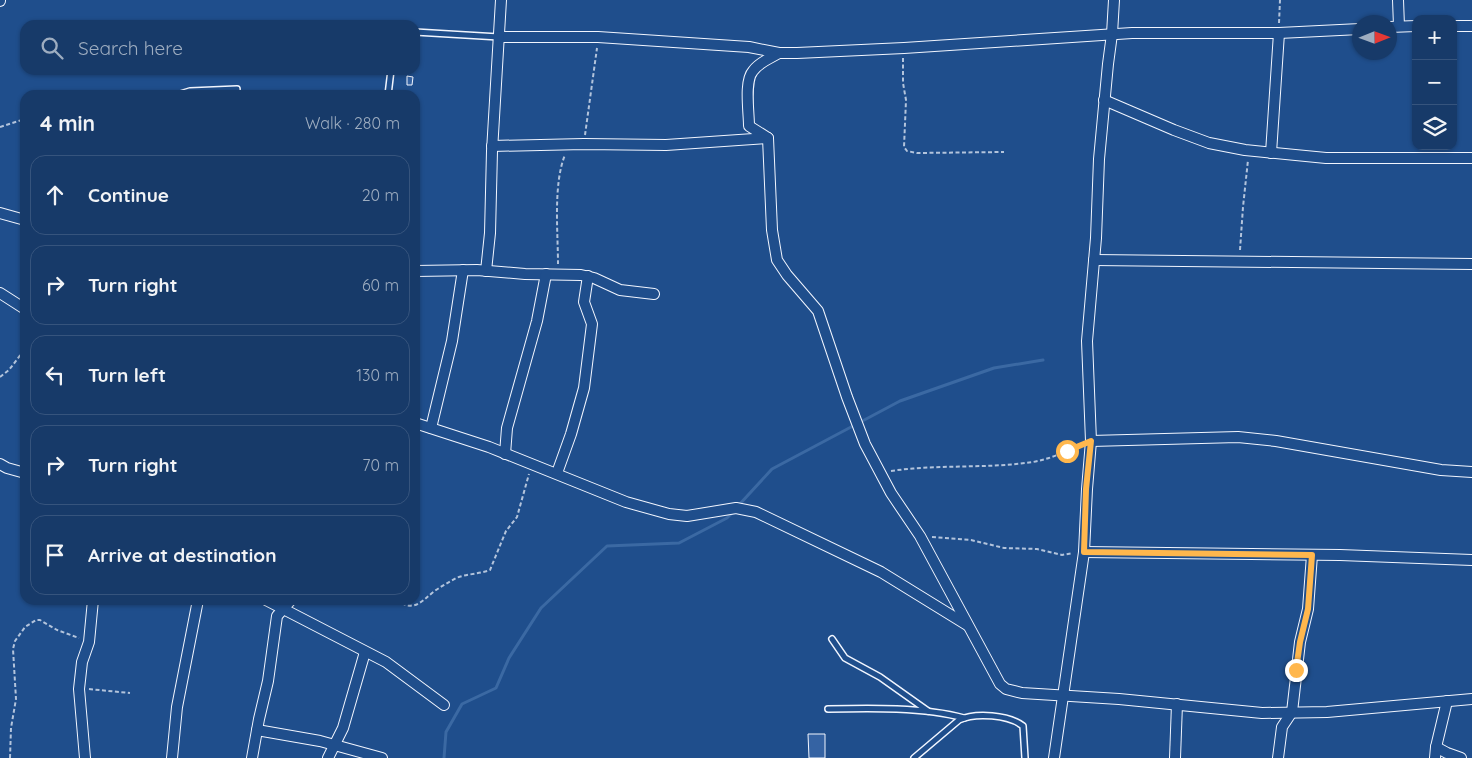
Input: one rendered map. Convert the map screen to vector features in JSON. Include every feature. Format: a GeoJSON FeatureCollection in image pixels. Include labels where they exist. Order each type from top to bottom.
{"type":"FeatureCollection","features":[{"type":"Feature","properties":{"kind":"street"},"geometry":{"type":"LineString","coordinates":[[486,271],[490,241],[492,146],[501,0]]}},
{"type":"Feature","properties":{"kind":"street"},"geometry":{"type":"LineString","coordinates":[[1054,758],[1084,552],[1086,489],[1091,441],[1087,341],[1094,260],[1099,158],[1114,0]]}},
{"type":"Feature","properties":{"kind":"street"},"geometry":{"type":"LineString","coordinates":[[1396,15],[1398,0]]}},
{"type":"Feature","properties":{"kind":"street"},"geometry":{"type":"LineString","coordinates":[[1397,27],[1412,26]]}},
{"type":"Feature","properties":{"kind":"street"},"geometry":{"type":"LineString","coordinates":[[1457,26],[1472,26]]}},
{"type":"Feature","properties":{"kind":"street"},"geometry":{"type":"LineString","coordinates":[[500,37],[598,37],[748,47],[779,53],[810,53],[1112,34],[1279,33],[1352,29]]}},
{"type":"Feature","properties":{"kind":"street"},"geometry":{"type":"LineString","coordinates":[[1271,153],[1279,33]]}},
{"type":"Feature","properties":{"kind":"street"},"geometry":{"type":"LineString","coordinates":[[768,138],[749,126],[749,77],[758,66],[779,53]]}},
{"type":"Feature","properties":{"kind":"street"},"geometry":{"type":"LineString","coordinates":[[1104,100],[1209,143],[1250,151],[1310,157],[1364,159],[1472,158]]}},
{"type":"Feature","properties":{"kind":"street"},"geometry":{"type":"LineString","coordinates":[[492,146],[666,145],[768,138]]}},
{"type":"Feature","properties":{"kind":"street"},"geometry":{"type":"LineString","coordinates":[[768,138],[772,230],[776,256],[787,276],[818,310],[856,424],[881,474],[905,515],[920,536],[970,626],[994,674],[1000,684],[1006,689],[1022,693],[1177,704],[1245,712],[1328,712],[1472,699]]}},
{"type":"Feature","properties":{"kind":"street"},"geometry":{"type":"LineString","coordinates":[[0,213],[20,219]]}},
{"type":"Feature","properties":{"kind":"street"},"geometry":{"type":"LineString","coordinates":[[1094,260],[1472,264]]}},
{"type":"Feature","properties":{"kind":"street"},"geometry":{"type":"LineString","coordinates":[[431,428],[452,341],[463,270]]}},
{"type":"Feature","properties":{"kind":"street"},"geometry":{"type":"LineString","coordinates":[[420,271],[463,270],[588,276],[620,290],[654,294]]}},
{"type":"Feature","properties":{"kind":"street"},"geometry":{"type":"LineString","coordinates":[[506,454],[507,428],[537,321],[546,274]]}},
{"type":"Feature","properties":{"kind":"street"},"geometry":{"type":"LineString","coordinates":[[556,473],[571,434],[584,388],[592,324],[584,302],[588,276]]}},
{"type":"Feature","properties":{"kind":"street"},"geometry":{"type":"LineString","coordinates":[[0,293],[20,306]]}},
{"type":"Feature","properties":{"kind":"street"},"geometry":{"type":"LineString","coordinates":[[420,426],[470,440],[556,473],[604,494],[669,514],[687,516],[736,508],[756,512],[881,572],[970,626]]}},
{"type":"Feature","properties":{"kind":"street"},"geometry":{"type":"LineString","coordinates":[[1091,441],[1238,437],[1276,441],[1442,470],[1472,472]]}},
{"type":"Feature","properties":{"kind":"street"},"geometry":{"type":"LineString","coordinates":[[0,464],[7,468],[20,471]]}},
{"type":"Feature","properties":{"kind":"street"},"geometry":{"type":"LineString","coordinates":[[1084,552],[1340,555],[1472,560]]}},
{"type":"Feature","properties":{"kind":"street"},"geometry":{"type":"LineString","coordinates":[[1278,758],[1282,727],[1292,712],[1298,653],[1308,609],[1312,555]]}},
{"type":"Feature","properties":{"kind":"street"},"geometry":{"type":"LineString","coordinates":[[85,758],[79,689],[82,662],[89,642],[93,605]]}},
{"type":"Feature","properties":{"kind":"street"},"geometry":{"type":"LineString","coordinates":[[172,758],[177,707],[197,605]]}},
{"type":"Feature","properties":{"kind":"street"},"geometry":{"type":"LineString","coordinates":[[277,605],[386,662],[444,705]]}},
{"type":"Feature","properties":{"kind":"street"},"geometry":{"type":"LineString","coordinates":[[252,758],[268,681],[276,622],[279,613],[286,605]]}},
{"type":"Feature","properties":{"kind":"street"},"geometry":{"type":"LineString","coordinates":[[328,758],[343,728],[365,652]]}},
{"type":"Feature","properties":{"kind":"street"},"geometry":{"type":"LineString","coordinates":[[1435,758],[1447,701]]}},
{"type":"Feature","properties":{"kind":"street"},"geometry":{"type":"LineString","coordinates":[[1175,758],[1177,704]]}},
{"type":"Feature","properties":{"kind":"street"},"geometry":{"type":"LineString","coordinates":[[258,730],[320,741],[382,758]]}},
{"type":"Feature","properties":{"kind":"street"},"geometry":{"type":"LineString","coordinates":[[1436,747],[1447,754],[1461,758]]}},
{"type":"Feature","properties":{"kind":"lane"},"geometry":{"type":"LineString","coordinates":[[420,32],[500,37]]}},
{"type":"Feature","properties":{"kind":"lane"},"geometry":{"type":"LineString","coordinates":[[389,90],[390,75]]}},
{"type":"Feature","properties":{"kind":"lane"},"geometry":{"type":"LineString","coordinates":[[214,90],[237,89]]}},
{"type":"Feature","properties":{"kind":"lane"},"geometry":{"type":"LineString","coordinates":[[832,639],[845,658],[880,677],[929,712]]}},
{"type":"Feature","properties":{"kind":"lane"},"geometry":{"type":"LineString","coordinates":[[828,708],[889,709],[948,714],[964,718],[998,717],[1016,721],[1023,726],[1025,758]]}},
{"type":"Feature","properties":{"kind":"lane"},"geometry":{"type":"LineString","coordinates":[[914,758],[964,718]]}},
{"type":"Feature","properties":{"kind":"path"},"geometry":{"type":"LineString","coordinates":[[1279,33],[1280,0]]}},
{"type":"Feature","properties":{"kind":"path"},"geometry":{"type":"LineString","coordinates":[[584,144],[598,37]]}},
{"type":"Feature","properties":{"kind":"path"},"geometry":{"type":"LineString","coordinates":[[904,48],[903,83],[906,100],[904,147],[907,151],[911,153],[1004,152]]}},
{"type":"Feature","properties":{"kind":"path"},"geometry":{"type":"LineString","coordinates":[[0,126],[20,120]]}},
{"type":"Feature","properties":{"kind":"path"},"geometry":{"type":"LineString","coordinates":[[1240,263],[1243,207],[1250,151]]}},
{"type":"Feature","properties":{"kind":"path"},"geometry":{"type":"LineString","coordinates":[[559,274],[558,190],[562,163],[565,155],[568,153]]}},
{"type":"Feature","properties":{"kind":"path"},"geometry":{"type":"LineString","coordinates":[[0,377],[9,370],[20,356]]}},
{"type":"Feature","properties":{"kind":"path"},"geometry":{"type":"LineString","coordinates":[[881,474],[914,468],[1034,462],[1062,454],[1091,441]]}},
{"type":"Feature","properties":{"kind":"path"},"geometry":{"type":"LineString","coordinates":[[420,603],[436,590],[458,577],[490,570],[506,531],[517,517],[532,464]]}},
{"type":"Feature","properties":{"kind":"path"},"geometry":{"type":"LineString","coordinates":[[920,536],[971,540],[994,547],[1034,548],[1062,555],[1084,552]]}},
{"type":"Feature","properties":{"kind":"path"},"geometry":{"type":"LineString","coordinates":[[10,758],[11,728],[16,699],[14,650],[15,641],[20,632],[30,624],[40,620],[58,630],[89,642]]}},
{"type":"Feature","properties":{"kind":"path"},"geometry":{"type":"LineString","coordinates":[[79,689],[130,693]]}},
{"type":"Feature","properties":{"kind":"building"},"geometry":{"type":"Polygon","coordinates":[[[407,76],[413,77],[412,85],[407,85],[407,76]]]}},
{"type":"Feature","properties":{"kind":"building"},"geometry":{"type":"Polygon","coordinates":[[[808,734],[825,734],[825,758],[809,758],[808,734]]]}},
{"type":"Feature","properties":{"kind":"waterway"},"geometry":{"type":"LineString","coordinates":[[738,506],[772,469],[900,401],[994,368],[1043,360]]}},
{"type":"Feature","properties":{"kind":"waterway"},"geometry":{"type":"LineString","coordinates":[[444,758],[446,732],[462,704],[496,688],[509,658],[541,608],[607,546],[679,543],[727,518],[734,511]]}},
{"type":"Feature","properties":{"kind":"route"},"geometry":{"type":"LineString","coordinates":[[1067,451],[1091,441],[1086,489],[1084,552],[1312,555],[1308,609],[1296,670]]}}]}
